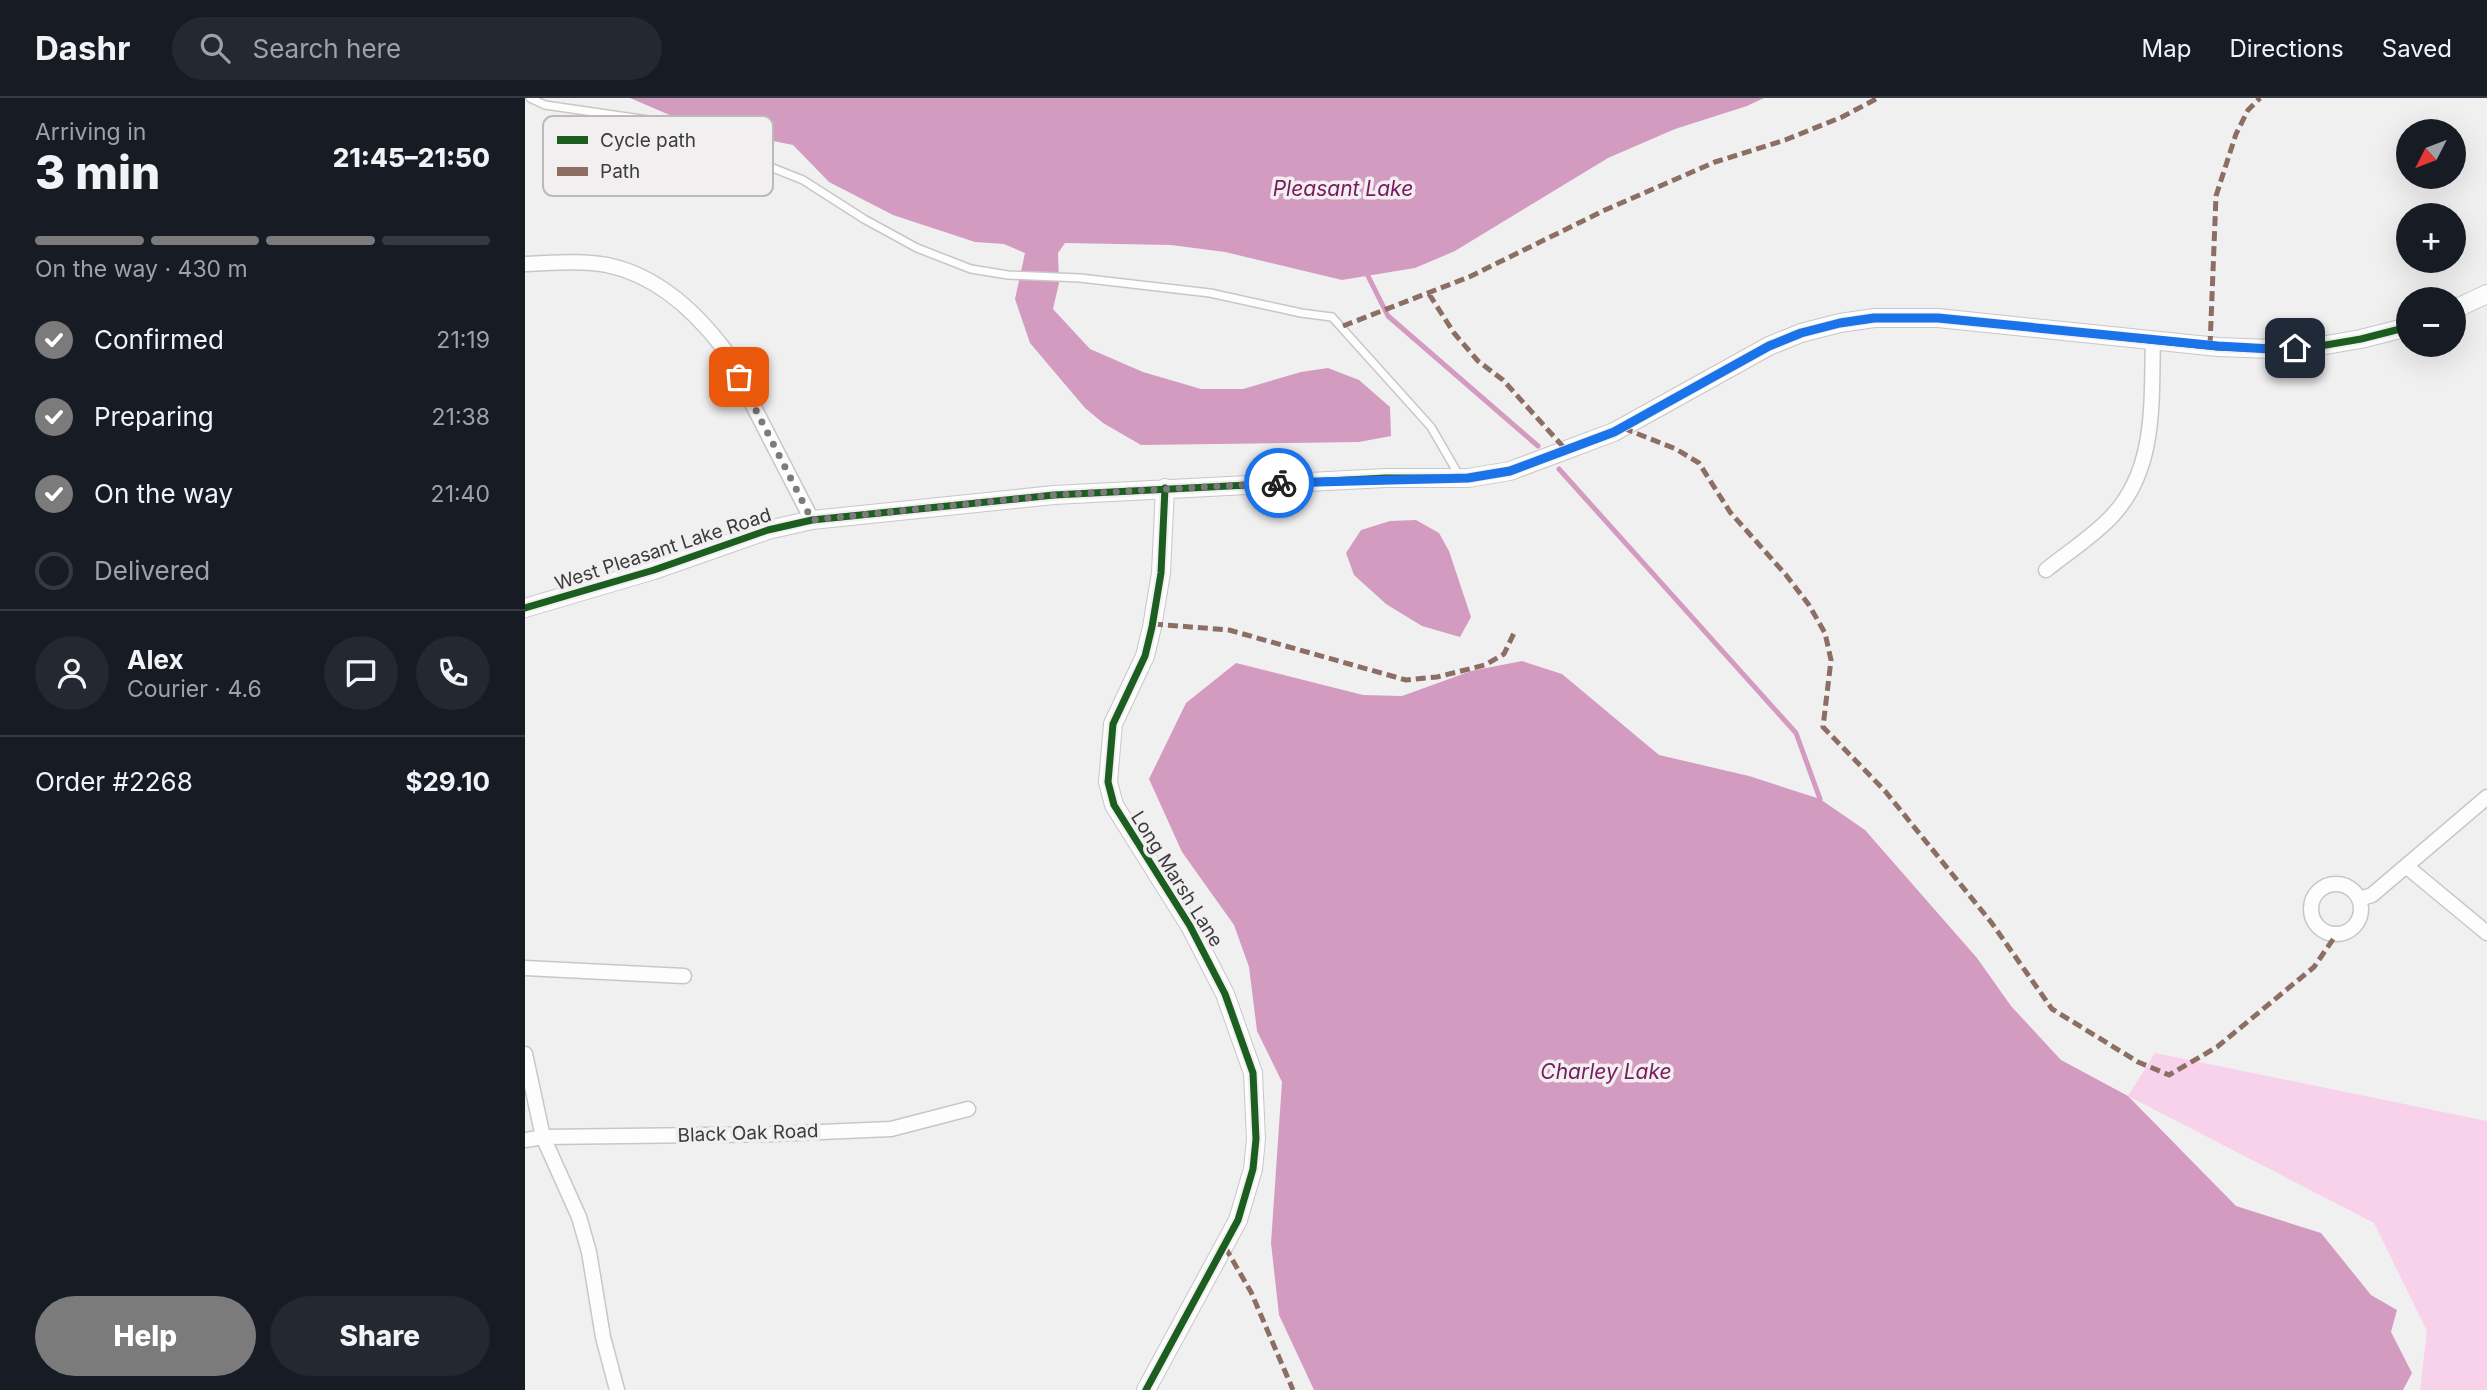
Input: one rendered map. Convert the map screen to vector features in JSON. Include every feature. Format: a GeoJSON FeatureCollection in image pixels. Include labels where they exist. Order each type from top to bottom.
{"type":"FeatureCollection","features":[{"type":"Feature","properties":{"kind":"street"},"geometry":{"type":"LineString","coordinates":[[525,264],[568,262],[609,265],[661,288],[684,304],[705,324],[724,349],[812,520]]}},
{"type":"Feature","properties":{"kind":"street"},"geometry":{"type":"LineString","coordinates":[[2466,304],[2487,294]]}},
{"type":"Feature","properties":{"kind":"street","name":"West Pleasant Lake Road"},"geometry":{"type":"LineString","coordinates":[[525,608],[654,570],[768,530],[812,520],[1054,495],[1386,478],[1461,478],[1510,471],[1572,450],[1614,432],[1769,346],[1801,333],[1840,323],[1909,316],[2271,349],[2361,340],[2396,330]]}},
{"type":"Feature","properties":{"kind":"street"},"geometry":{"type":"LineString","coordinates":[[2046,570],[2112,517],[2139,478],[2149,433],[2154,340]]}},
{"type":"Feature","properties":{"kind":"street","name":"Long Marsh Lane"},"geometry":{"type":"LineString","coordinates":[[1146,1390],[1238,1220],[1253,1168],[1256,1139],[1253,1073],[1225,994],[1190,926],[1114,806],[1108,782],[1113,724],[1145,656],[1153,624],[1161,573],[1165,488]]}},
{"type":"Feature","properties":{"kind":"street"},"geometry":{"type":"LineString","coordinates":[[2360,899],[2372,895],[2487,797]]}},
{"type":"Feature","properties":{"kind":"street"},"geometry":{"type":"LineString","coordinates":[[2406,866],[2487,933]]}},
{"type":"Feature","properties":{"kind":"street"},"geometry":{"type":"LineString","coordinates":[[525,968],[684,976]]}},
{"type":"Feature","properties":{"kind":"street"},"geometry":{"type":"LineString","coordinates":[[525,1054],[543,1137],[579,1217],[589,1252],[603,1337],[617,1390]]}},
{"type":"Feature","properties":{"kind":"street","name":"Black Oak Road"},"geometry":{"type":"LineString","coordinates":[[525,1140],[543,1137],[774,1135],[891,1129],[968,1109]]}},
{"type":"Feature","properties":{"kind":"lane"},"geometry":{"type":"LineString","coordinates":[[530,98],[545,105],[621,116]]}},
{"type":"Feature","properties":{"kind":"lane"},"geometry":{"type":"LineString","coordinates":[[773,168],[803,180],[864,219],[917,248],[971,268],[1008,275],[1080,278],[1210,293],[1332,317],[1431,427],[1461,478]]}},
{"type":"Feature","properties":{"kind":"shaded area"},"geometry":{"type":"Polygon","coordinates":[[[2155,1053],[2487,1121],[2487,1390],[2420,1390],[2427,1331],[2374,1223],[2128,1096],[2155,1053]]]}},
{"type":"Feature","properties":{"kind":"water","name":"Pleasant Lake"},"geometry":{"type":"Polygon","coordinates":[[[630,98],[1764,98],[1675,129],[1608,158],[1455,251],[1415,268],[1342,280],[1225,252],[1171,245],[1065,243],[1058,253],[1059,283],[1053,309],[1090,349],[1143,372],[1201,389],[1243,389],[1301,372],[1328,368],[1359,380],[1390,407],[1391,436],[1359,442],[1141,445],[1103,423],[1085,408],[1030,343],[1015,299],[1025,253],[1004,244],[975,242],[893,215],[829,182],[793,145],[773,141],[773,116],[672,116],[630,98]]]}},
{"type":"Feature","properties":{"kind":"water"},"geometry":{"type":"Polygon","coordinates":[[[1416,520],[1439,533],[1449,551],[1471,617],[1460,637],[1422,626],[1386,604],[1354,575],[1346,553],[1361,530],[1390,521],[1416,520]]]}},
{"type":"Feature","properties":{"kind":"water","name":"Charley Lake"},"geometry":{"type":"Polygon","coordinates":[[[1522,661],[1562,674],[1659,755],[1749,776],[1820,799],[1865,830],[1977,958],[2011,1006],[2061,1060],[2128,1096],[2236,1206],[2321,1233],[2371,1295],[2397,1310],[2391,1332],[2412,1373],[2403,1390],[1314,1390],[1279,1315],[1271,1243],[1282,1082],[1257,1031],[1249,967],[1234,925],[1182,852],[1149,779],[1186,703],[1236,663],[1363,695],[1402,696],[1471,671],[1522,661]]]}},
{"type":"Feature","properties":{"kind":"waterway"},"geometry":{"type":"LineString","coordinates":[[1368,276],[1388,316],[1538,446]]}},
{"type":"Feature","properties":{"kind":"waterway"},"geometry":{"type":"LineString","coordinates":[[1559,469],[1796,733],[1820,799]]}},
{"type":"Feature","properties":{"kind":"marked path"},"geometry":{"type":"LineString","coordinates":[[1343,326],[1469,277],[1605,210],[1715,162],[1785,140],[1842,117],[1878,98]]}},
{"type":"Feature","properties":{"kind":"marked path"},"geometry":{"type":"LineString","coordinates":[[2210,346],[2216,196],[2236,134],[2248,110],[2260,98]]}},
{"type":"Feature","properties":{"kind":"marked path"},"geometry":{"type":"LineString","coordinates":[[1429,294],[1454,333],[1478,361],[1503,380],[1567,451]]}},
{"type":"Feature","properties":{"kind":"marked path"},"geometry":{"type":"LineString","coordinates":[[1623,428],[1676,449],[1699,463],[1730,512],[1809,605],[1825,633],[1831,660],[1823,727],[1885,791],[1991,922],[2052,1009],[2138,1062],[2169,1075],[2217,1047],[2314,967],[2336,935]]}},
{"type":"Feature","properties":{"kind":"marked path"},"geometry":{"type":"LineString","coordinates":[[1153,624],[1229,630],[1406,680],[1437,677],[1485,665],[1504,654],[1515,631]]}},
{"type":"Feature","properties":{"kind":"marked path"},"geometry":{"type":"LineString","coordinates":[[1225,1247],[1251,1292],[1293,1390]]}},
{"type":"Feature","properties":{"kind":"cycle path"},"geometry":{"type":"LineString","coordinates":[[525,608],[654,570],[768,530],[812,520],[1054,495],[1386,478],[1468,478],[1510,471],[1614,432],[1769,346],[1801,333],[1840,323],[1874,318],[1938,318],[2218,347],[2271,349],[2320,346],[2396,330]]}},
{"type":"Feature","properties":{"kind":"cycle path"},"geometry":{"type":"LineString","coordinates":[[1146,1390],[1238,1220],[1253,1169],[1256,1139],[1253,1073],[1225,994],[1190,926],[1114,805],[1108,782],[1113,724],[1145,656],[1152,627],[1161,573],[1165,488]]}},
{"type":"Feature","properties":{"kind":"way so far"},"geometry":{"type":"LineString","coordinates":[[739,377],[812,520],[1054,495],[1279,483]]}},
{"type":"Feature","properties":{"kind":"route"},"geometry":{"type":"LineString","coordinates":[[1279,483],[1386,478],[1468,478],[1510,471],[1572,450],[1614,432],[1769,346],[1801,333],[1874,318],[1938,318],[2218,346],[2295,348]]}}]}
